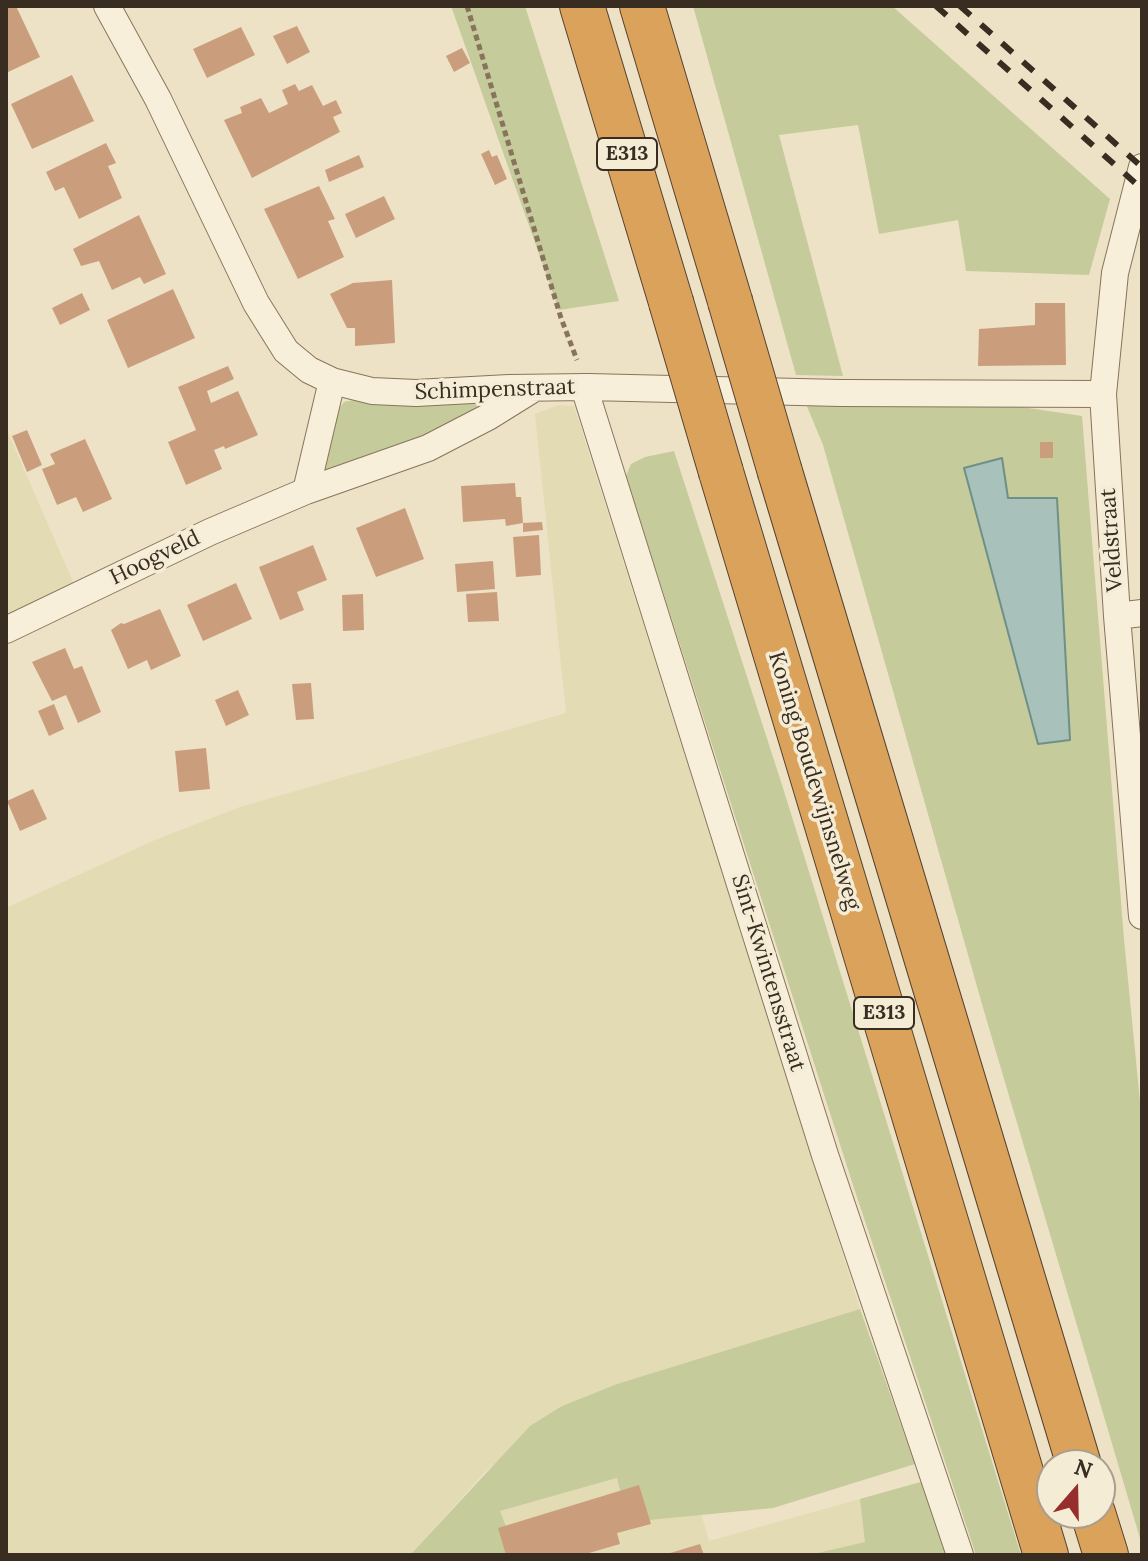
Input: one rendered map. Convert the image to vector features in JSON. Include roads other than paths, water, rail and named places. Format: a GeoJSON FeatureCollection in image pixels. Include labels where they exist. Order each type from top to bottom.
{"type":"FeatureCollection","features":[{"type":"Feature","properties":{"kind":"highway","name":"Koning Boudewijnsnelweg"},"geometry":{"type":"LineString","coordinates":[[582,6],[1046,1555]]}},
{"type":"Feature","properties":{"kind":"highway","name":"E313"},"geometry":{"type":"LineString","coordinates":[[642,6],[1074,1449]]}},
{"type":"Feature","properties":{"kind":"highway"},"geometry":{"type":"LineString","coordinates":[[1098,1529],[1106,1555]]}},
{"type":"Feature","properties":{"kind":"street","name":"Schimpenstraat"},"geometry":{"type":"LineString","coordinates":[[107,6],[158,99],[256,303],[286,351],[309,370],[332,381],[372,391],[416,393],[586,387],[841,393],[1103,394]]}},
{"type":"Feature","properties":{"kind":"street","name":"Veldstraat"},"geometry":{"type":"LineString","coordinates":[[1142,167],[1115,273],[1103,394],[1130,614],[1142,916]]}},
{"type":"Feature","properties":{"kind":"street"},"geometry":{"type":"LineString","coordinates":[[306,491],[332,381]]}},
{"type":"Feature","properties":{"kind":"street","name":"Hoogveld"},"geometry":{"type":"LineString","coordinates":[[6,630],[210,532],[306,491],[428,448],[488,417],[535,387]]}},
{"type":"Feature","properties":{"kind":"street","name":"Sint-Kwintensstraat"},"geometry":{"type":"LineString","coordinates":[[586,387],[825,1155],[960,1555]]}},
{"type":"Feature","properties":{"kind":"water"},"geometry":{"type":"Polygon","coordinates":[[[1002,458],[1008,498],[1057,498],[1070,740],[1038,744],[964,468],[1002,458]]]}},
{"type":"Feature","properties":{"kind":"railway"},"geometry":{"type":"LineString","coordinates":[[936,6],[1142,189]]}},
{"type":"Feature","properties":{"kind":"railway"},"geometry":{"type":"LineString","coordinates":[[960,6],[1142,167]]}}]}
